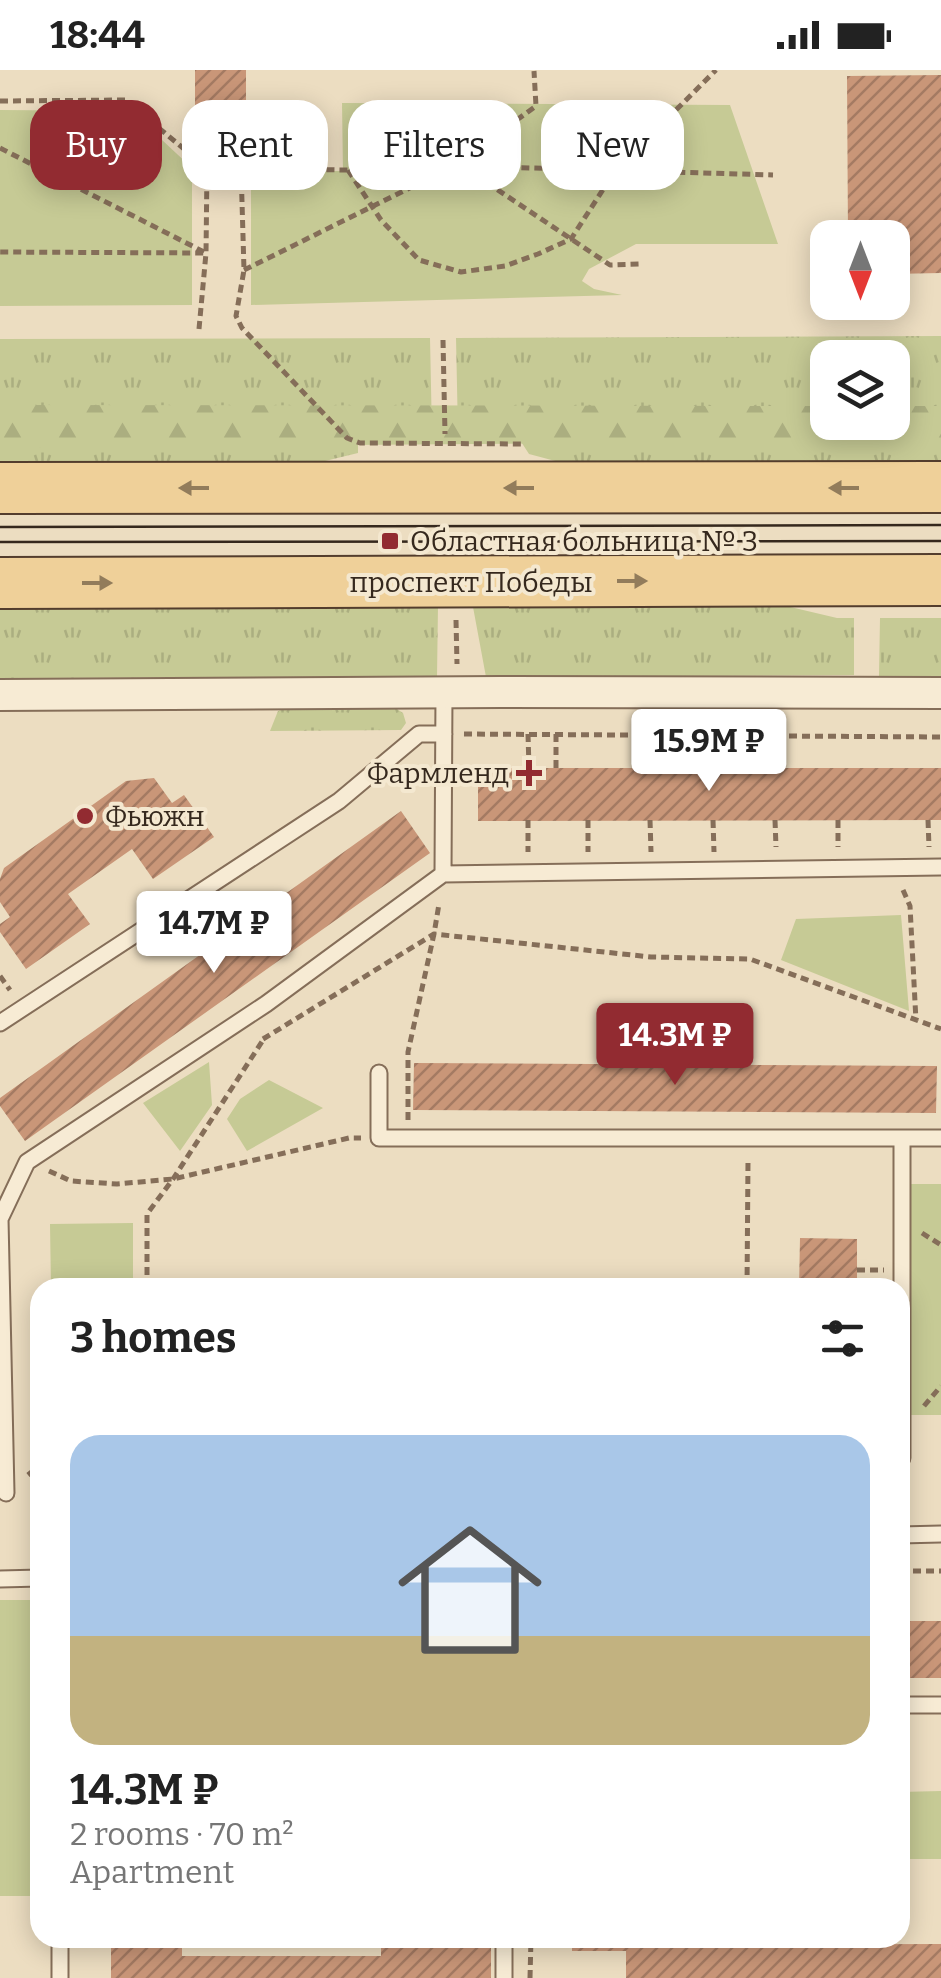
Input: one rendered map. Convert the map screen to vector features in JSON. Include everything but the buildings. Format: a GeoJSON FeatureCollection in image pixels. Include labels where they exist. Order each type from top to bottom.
{"type":"FeatureCollection","features":[{"type":"Feature","properties":{"kind":"main road"},"geometry":{"type":"LineString","coordinates":[[0,488],[941,487]]}},
{"type":"Feature","properties":{"kind":"main road","name":"проспект Победы"},"geometry":{"type":"LineString","coordinates":[[0,583],[941,580]]}},
{"type":"Feature","properties":{"kind":"street"},"geometry":{"type":"LineString","coordinates":[[0,695],[451,684],[941,693]]}},
{"type":"Feature","properties":{"kind":"lane"},"geometry":{"type":"LineString","coordinates":[[443,874],[444,734],[451,684]]}},
{"type":"Feature","properties":{"kind":"lane"},"geometry":{"type":"LineString","coordinates":[[0,1023],[340,801],[419,734],[444,734]]}},
{"type":"Feature","properties":{"kind":"lane"},"geometry":{"type":"LineString","coordinates":[[6,1493],[0,1219],[27,1162],[301,979],[443,874],[941,868]]}},
{"type":"Feature","properties":{"kind":"lane"},"geometry":{"type":"LineString","coordinates":[[379,1073],[379,1138],[941,1138]]}},
{"type":"Feature","properties":{"kind":"lane"},"geometry":{"type":"LineString","coordinates":[[902,1138],[902,1278]]}},
{"type":"Feature","properties":{"kind":"lane"},"geometry":{"type":"LineString","coordinates":[[910,1535],[941,1534]]}},
{"type":"Feature","properties":{"kind":"lane"},"geometry":{"type":"LineString","coordinates":[[0,1578],[30,1578]]}},
{"type":"Feature","properties":{"kind":"lane"},"geometry":{"type":"LineString","coordinates":[[910,1705],[941,1705]]}},
{"type":"Feature","properties":{"kind":"lane"},"geometry":{"type":"LineString","coordinates":[[60,1948],[60,1978]]}},
{"type":"Feature","properties":{"kind":"lane"},"geometry":{"type":"LineString","coordinates":[[504,1948],[504,1978]]}},
{"type":"Feature","properties":{"kind":"path"},"geometry":{"type":"LineString","coordinates":[[521,117],[536,106],[534,70]]}},
{"type":"Feature","properties":{"kind":"path"},"geometry":{"type":"LineString","coordinates":[[684,102],[716,70]]}},
{"type":"Feature","properties":{"kind":"path"},"geometry":{"type":"LineString","coordinates":[[0,101],[125,100],[182,147]]}},
{"type":"Feature","properties":{"kind":"path"},"geometry":{"type":"LineString","coordinates":[[0,148],[206,253]]}},
{"type":"Feature","properties":{"kind":"path"},"geometry":{"type":"LineString","coordinates":[[328,170],[348,170]]}},
{"type":"Feature","properties":{"kind":"path"},"geometry":{"type":"LineString","coordinates":[[684,173],[774,175]]}},
{"type":"Feature","properties":{"kind":"path"},"geometry":{"type":"LineString","coordinates":[[199,328],[207,190]]}},
{"type":"Feature","properties":{"kind":"path"},"geometry":{"type":"LineString","coordinates":[[242,190],[244,270],[236,316],[242,328],[347,438],[360,443],[522,444]]}},
{"type":"Feature","properties":{"kind":"path"},"geometry":{"type":"LineString","coordinates":[[361,190],[381,220],[419,260],[461,272],[506,266],[570,239],[603,190]]}},
{"type":"Feature","properties":{"kind":"path"},"geometry":{"type":"LineString","coordinates":[[244,270],[403,190]]}},
{"type":"Feature","properties":{"kind":"path"},"geometry":{"type":"LineString","coordinates":[[498,190],[610,265],[642,264]]}},
{"type":"Feature","properties":{"kind":"path"},"geometry":{"type":"LineString","coordinates":[[0,252],[206,253]]}},
{"type":"Feature","properties":{"kind":"path"},"geometry":{"type":"LineString","coordinates":[[444,340],[445,434]]}},
{"type":"Feature","properties":{"kind":"path"},"geometry":{"type":"LineString","coordinates":[[451,684],[457,636]]}},
{"type":"Feature","properties":{"kind":"path"},"geometry":{"type":"LineString","coordinates":[[444,734],[941,737]]}},
{"type":"Feature","properties":{"kind":"path"},"geometry":{"type":"LineString","coordinates":[[528,734],[529,768]]}},
{"type":"Feature","properties":{"kind":"path"},"geometry":{"type":"LineString","coordinates":[[556,734],[556,768]]}},
{"type":"Feature","properties":{"kind":"path"},"geometry":{"type":"LineString","coordinates":[[528,820],[528,872]]}},
{"type":"Feature","properties":{"kind":"path"},"geometry":{"type":"LineString","coordinates":[[588,820],[589,872]]}},
{"type":"Feature","properties":{"kind":"path"},"geometry":{"type":"LineString","coordinates":[[650,820],[651,871]]}},
{"type":"Feature","properties":{"kind":"path"},"geometry":{"type":"LineString","coordinates":[[408,1138],[408,1052],[443,874]]}},
{"type":"Feature","properties":{"kind":"path"},"geometry":{"type":"LineString","coordinates":[[910,906],[916,1021]]}},
{"type":"Feature","properties":{"kind":"path"},"geometry":{"type":"LineString","coordinates":[[263,1039],[434,934],[651,957],[750,959],[941,1029]]}},
{"type":"Feature","properties":{"kind":"path"},"geometry":{"type":"LineString","coordinates":[[147,1278],[147,1214],[301,979]]}},
{"type":"Feature","properties":{"kind":"path"},"geometry":{"type":"LineString","coordinates":[[27,1162],[71,1181],[117,1184],[173,1179],[349,1138],[379,1138]]}},
{"type":"Feature","properties":{"kind":"path"},"geometry":{"type":"LineString","coordinates":[[747,1278],[748,1138]]}},
{"type":"Feature","properties":{"kind":"path"},"geometry":{"type":"LineString","coordinates":[[910,1571],[941,1572]]}},
{"type":"Feature","properties":{"kind":"path"},"geometry":{"type":"LineString","coordinates":[[530,1978],[531,1948]]}},
{"type":"Feature","properties":{"kind":"green space"},"geometry":{"type":"Polygon","coordinates":[[[342,103],[348,103],[348,190],[521,190],[521,104],[541,104],[541,190],[684,190],[684,105],[730,105],[778,244],[636,244],[589,269],[582,281],[594,289],[622,295],[251,305],[251,190],[328,190],[328,171],[343,171],[342,103]]]}},
{"type":"Feature","properties":{"kind":"green space"},"geometry":{"type":"Polygon","coordinates":[[[0,110],[30,110],[30,190],[162,190],[162,140],[182,159],[182,190],[192,190],[192,305],[0,306],[0,110]]]}},
{"type":"Feature","properties":{"kind":"green space"},"geometry":{"type":"Polygon","coordinates":[[[941,336],[941,460],[559,462],[529,454],[516,434],[458,434],[456,338],[941,336]]]}},
{"type":"Feature","properties":{"kind":"green space"},"geometry":{"type":"Polygon","coordinates":[[[430,338],[432,434],[358,435],[358,453],[321,462],[0,463],[0,339],[430,338]]]}},
{"type":"Feature","properties":{"kind":"green space"},"geometry":{"type":"Polygon","coordinates":[[[0,405],[810,406],[810,440],[910,440],[910,406],[941,406],[941,440],[0,448],[0,405]]]}},
{"type":"Feature","properties":{"kind":"green space"},"geometry":{"type":"Polygon","coordinates":[[[782,605],[837,618],[854,618],[854,675],[486,677],[473,607],[782,605]]]}},
{"type":"Feature","properties":{"kind":"green space"},"geometry":{"type":"Polygon","coordinates":[[[438,606],[437,677],[0,678],[0,607],[438,606]]]}},
{"type":"Feature","properties":{"kind":"green space"},"geometry":{"type":"Polygon","coordinates":[[[880,618],[941,618],[941,677],[879,676],[880,618]]]}},
{"type":"Feature","properties":{"kind":"green space"},"geometry":{"type":"Polygon","coordinates":[[[397,709],[406,723],[401,730],[270,731],[278,711],[397,709]]]}},
{"type":"Feature","properties":{"kind":"green space"},"geometry":{"type":"Polygon","coordinates":[[[901,915],[909,1011],[781,960],[796,919],[901,915]]]}},
{"type":"Feature","properties":{"kind":"green space"},"geometry":{"type":"Polygon","coordinates":[[[209,1062],[212,1105],[180,1151],[143,1103],[209,1062]]]}},
{"type":"Feature","properties":{"kind":"green space"},"geometry":{"type":"Polygon","coordinates":[[[269,1080],[323,1108],[247,1151],[227,1119],[240,1099],[269,1080]]]}},
{"type":"Feature","properties":{"kind":"green space"},"geometry":{"type":"Polygon","coordinates":[[[904,1184],[941,1184],[941,1415],[910,1415],[910,1278],[904,1278],[904,1184]]]}},
{"type":"Feature","properties":{"kind":"green space"},"geometry":{"type":"Polygon","coordinates":[[[133,1223],[133,1278],[51,1278],[50,1224],[133,1223]]]}},
{"type":"Feature","properties":{"kind":"green space"},"geometry":{"type":"Polygon","coordinates":[[[0,1600],[30,1600],[30,1896],[0,1896],[0,1600]]]}},
{"type":"Feature","properties":{"kind":"green space"},"geometry":{"type":"Polygon","coordinates":[[[941,1791],[941,1859],[910,1859],[910,1792],[941,1791]]]}},
{"type":"Feature","properties":{"kind":"tram line"},"geometry":{"type":"LineString","coordinates":[[0,527],[941,525]]}},
{"type":"Feature","properties":{"kind":"tram line"},"geometry":{"type":"LineString","coordinates":[[0,542],[941,541]]}},
{"type":"Feature","properties":{"kind":"place","name":"Областная больница № 3"},"geometry":{"type":"Point","coordinates":[390,541]}},
{"type":"Feature","properties":{"kind":"place","name":"Фармленд"},"geometry":{"type":"Point","coordinates":[529,773]}},
{"type":"Feature","properties":{"kind":"place","name":"Фьюжн"},"geometry":{"type":"Point","coordinates":[85,816]}}]}
